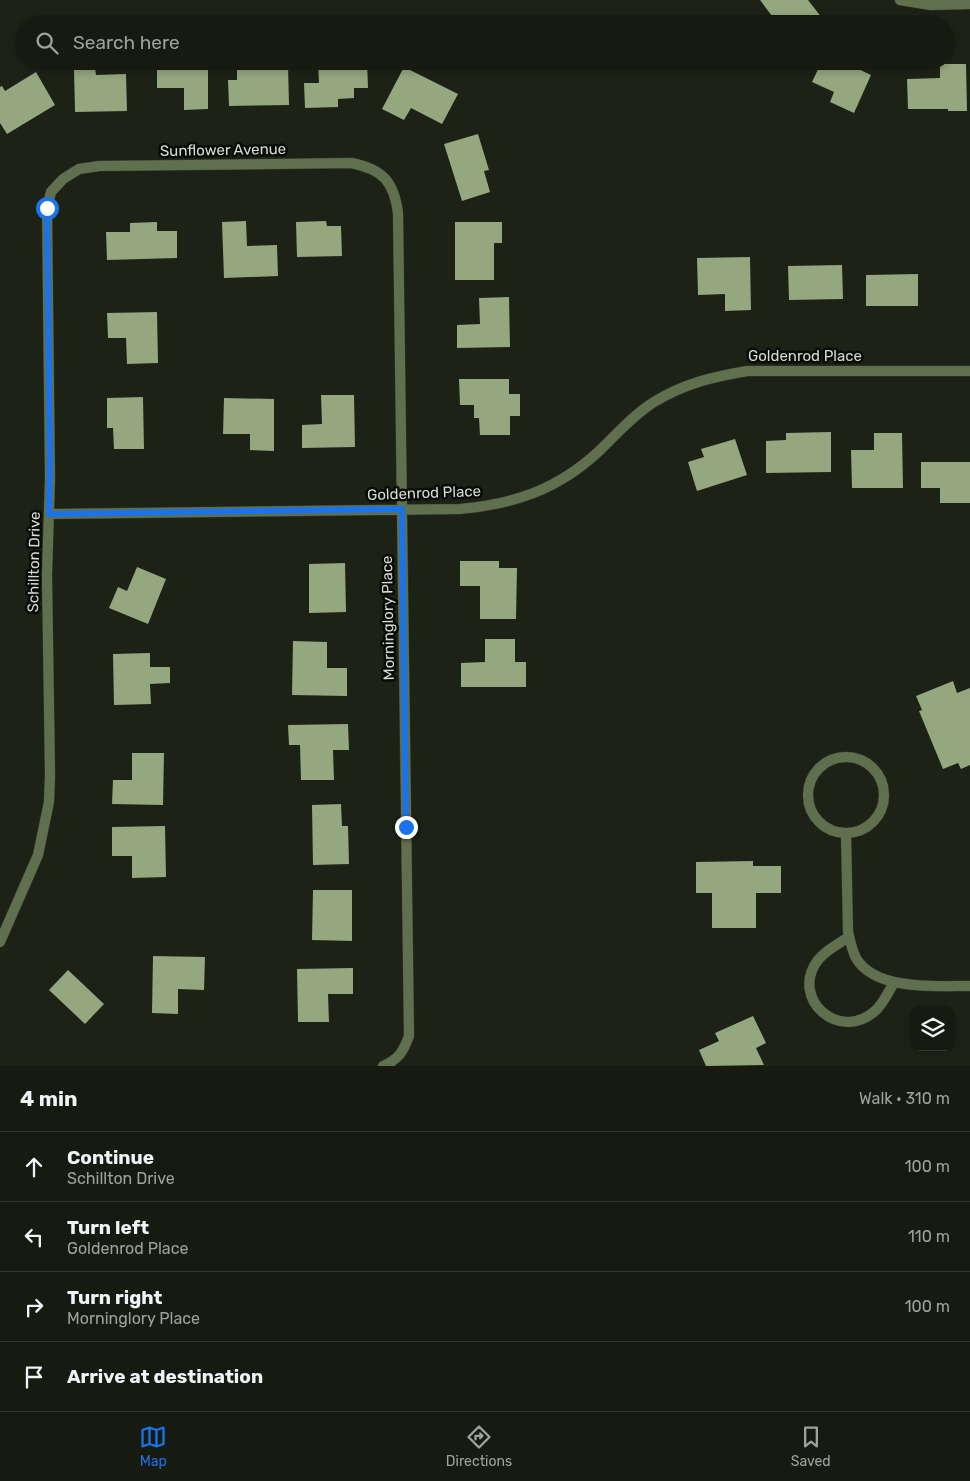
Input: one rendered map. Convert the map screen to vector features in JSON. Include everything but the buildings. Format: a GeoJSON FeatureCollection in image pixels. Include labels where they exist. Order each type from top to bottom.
{"type":"FeatureCollection","features":[{"type":"Feature","properties":{"kind":"street"},"geometry":{"type":"LineString","coordinates":[[900,0],[931,5],[970,4]]}},
{"type":"Feature","properties":{"kind":"street","name":"Sunflower Avenue"},"geometry":{"type":"LineString","coordinates":[[63,179],[79,169],[99,166],[351,163],[368,166],[384,177]]}},
{"type":"Feature","properties":{"kind":"street","name":"Morninglory Place"},"geometry":{"type":"LineString","coordinates":[[383,1066],[396,1060],[405,1048],[409,1036],[398,213],[392,188],[384,177]]}},
{"type":"Feature","properties":{"kind":"street","name":"Schillton Drive"},"geometry":{"type":"LineString","coordinates":[[0,942],[38,855],[49,802],[47,575],[50,469],[47,208],[51,192],[63,179]]}},
{"type":"Feature","properties":{"kind":"street","name":"Goldenrod Place"},"geometry":{"type":"LineString","coordinates":[[49,514],[460,509],[483,507],[530,495],[558,482],[597,453],[653,402],[689,384],[717,376],[747,371],[970,372]]}},
{"type":"Feature","properties":{"kind":"street"},"geometry":{"type":"LineString","coordinates":[[844,756],[862,760],[871,765],[881,779],[885,799],[878,817],[870,825],[861,830],[846,833],[833,831],[819,822],[810,808],[808,798],[810,781],[815,772],[834,758],[844,756]]}},
{"type":"Feature","properties":{"kind":"street"},"geometry":{"type":"LineString","coordinates":[[846,833],[847,916],[850,945],[857,960],[866,969],[894,982],[913,985],[970,986]]}},
{"type":"Feature","properties":{"kind":"street"},"geometry":{"type":"LineString","coordinates":[[849,937],[826,952],[819,959],[811,973],[810,990],[818,1008],[834,1020],[857,1021],[875,1011],[883,1002],[894,982]]}},
{"type":"Feature","properties":{"kind":"route"},"geometry":{"type":"LineString","coordinates":[[47,208],[49,514],[402,509],[406,827]]}}]}
